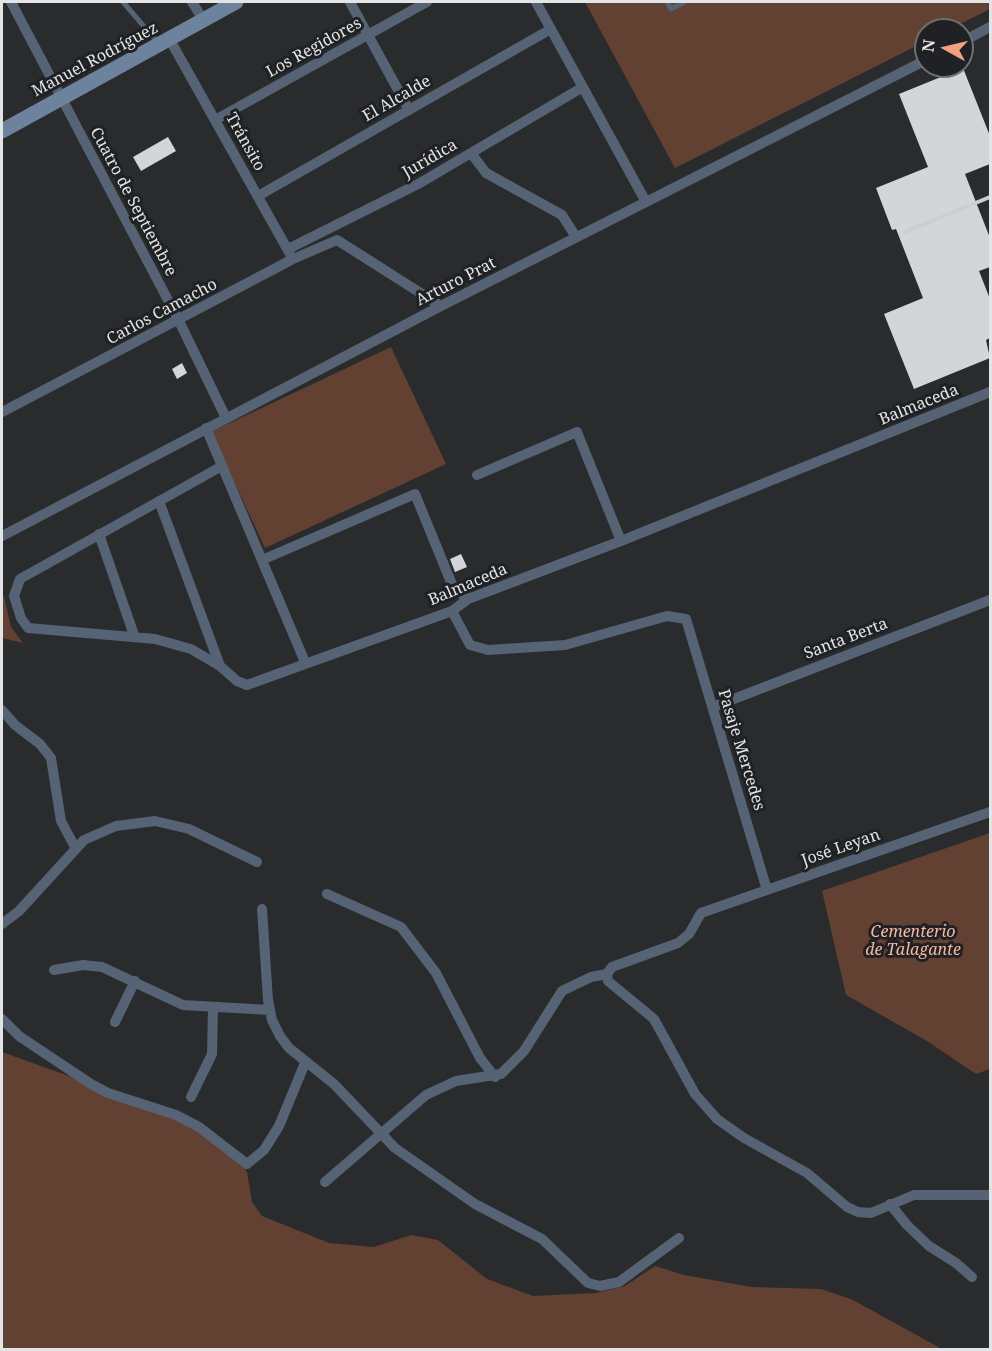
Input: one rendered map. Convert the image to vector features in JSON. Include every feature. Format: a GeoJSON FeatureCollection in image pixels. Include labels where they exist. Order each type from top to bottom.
{"type":"FeatureCollection","features":[{"type":"Feature","properties":{"kind":"street","name":"Cuatro de Septiembre"},"geometry":{"type":"LineString","coordinates":[[11,2],[178,321],[226,418]]}},
{"type":"Feature","properties":{"kind":"street"},"geometry":{"type":"LineString","coordinates":[[192,2],[204,21]]}},
{"type":"Feature","properties":{"kind":"street","name":"Manuel Rodríguez"},"geometry":{"type":"LineString","coordinates":[[2,131],[236,2]]}},
{"type":"Feature","properties":{"kind":"street"},"geometry":{"type":"LineString","coordinates":[[350,2],[409,110]]}},
{"type":"Feature","properties":{"kind":"street","name":"Los Regidores"},"geometry":{"type":"LineString","coordinates":[[215,120],[427,2]]}},
{"type":"Feature","properties":{"kind":"street"},"geometry":{"type":"LineString","coordinates":[[536,2],[646,202]]}},
{"type":"Feature","properties":{"kind":"street"},"geometry":{"type":"LineString","coordinates":[[974,36],[990,27]]}},
{"type":"Feature","properties":{"kind":"street","name":"El Alcalde"},"geometry":{"type":"LineString","coordinates":[[258,196],[551,29]]}},
{"type":"Feature","properties":{"kind":"street","name":"Tránsito"},"geometry":{"type":"LineString","coordinates":[[165,42],[215,120],[291,254]]}},
{"type":"Feature","properties":{"kind":"street","name":"Arturo Prat"},"geometry":{"type":"LineString","coordinates":[[2,536],[441,306],[914,66]]}},
{"type":"Feature","properties":{"kind":"street","name":"Jurídica"},"geometry":{"type":"LineString","coordinates":[[291,254],[420,183],[582,87]]}},
{"type":"Feature","properties":{"kind":"street"},"geometry":{"type":"LineString","coordinates":[[471,153],[486,173],[562,215],[576,237]]}},
{"type":"Feature","properties":{"kind":"street","name":"Carlos Camacho"},"geometry":{"type":"LineString","coordinates":[[2,412],[178,321],[291,254],[337,240],[441,306]]}},
{"type":"Feature","properties":{"kind":"street","name":"Balmaceda"},"geometry":{"type":"LineString","coordinates":[[99,534],[20,579],[14,596],[21,618],[28,628],[134,635],[191,649],[220,666],[237,681],[247,685],[452,610],[468,599],[621,541],[990,392]]}},
{"type":"Feature","properties":{"kind":"street"},"geometry":{"type":"LineString","coordinates":[[206,428],[305,662]]}},
{"type":"Feature","properties":{"kind":"street"},"geometry":{"type":"LineString","coordinates":[[477,475],[577,432],[621,541]]}},
{"type":"Feature","properties":{"kind":"street"},"geometry":{"type":"LineString","coordinates":[[134,635],[99,534],[222,466]]}},
{"type":"Feature","properties":{"kind":"street"},"geometry":{"type":"LineString","coordinates":[[262,560],[415,494],[453,587],[468,599]]}},
{"type":"Feature","properties":{"kind":"street"},"geometry":{"type":"LineString","coordinates":[[159,501],[220,666]]}},
{"type":"Feature","properties":{"kind":"street","name":"Santa Berta"},"geometry":{"type":"LineString","coordinates":[[712,707],[990,600]]}},
{"type":"Feature","properties":{"kind":"street","name":"Pasaje Mercedes"},"geometry":{"type":"LineString","coordinates":[[452,610],[470,645],[488,650],[572,644],[667,616],[686,619],[767,890]]}},
{"type":"Feature","properties":{"kind":"street"},"geometry":{"type":"LineString","coordinates":[[2,710],[15,725],[40,744],[51,758],[61,821],[76,849]]}},
{"type":"Feature","properties":{"kind":"street","name":"José Leyan"},"geometry":{"type":"LineString","coordinates":[[607,975],[612,967],[678,943],[689,934],[701,913],[990,812]]}},
{"type":"Feature","properties":{"kind":"street"},"geometry":{"type":"LineString","coordinates":[[2,924],[19,910],[84,840],[105,830],[129,823],[155,821],[189,829],[257,862]]}},
{"type":"Feature","properties":{"kind":"street"},"geometry":{"type":"LineString","coordinates":[[327,894],[375,913],[401,927],[436,973],[480,1058],[495,1077]]}},
{"type":"Feature","properties":{"kind":"street"},"geometry":{"type":"LineString","coordinates":[[262,909],[270,1010],[280,1036],[306,1063],[334,1084],[380,1135],[395,1148],[475,1204],[542,1239],[588,1283],[608,1286],[619,1282],[679,1238]]}},
{"type":"Feature","properties":{"kind":"street"},"geometry":{"type":"LineString","coordinates":[[54,970],[93,965],[111,969],[176,1003],[270,1010]]}},
{"type":"Feature","properties":{"kind":"street"},"geometry":{"type":"LineString","coordinates":[[325,1182],[436,1089],[456,1082],[495,1077],[508,1068],[524,1051],[562,991],[591,977],[607,975],[608,981],[654,1019],[694,1094],[730,1129],[807,1173],[852,1210],[871,1213],[914,1195],[990,1196]]}},
{"type":"Feature","properties":{"kind":"street"},"geometry":{"type":"LineString","coordinates":[[115,1022],[135,981]]}},
{"type":"Feature","properties":{"kind":"street"},"geometry":{"type":"LineString","coordinates":[[191,1097],[212,1054],[213,1007]]}},
{"type":"Feature","properties":{"kind":"street"},"geometry":{"type":"LineString","coordinates":[[2,1019],[19,1036],[91,1084],[108,1093],[176,1115],[199,1126],[247,1164],[264,1150],[279,1126],[306,1063]]}},
{"type":"Feature","properties":{"kind":"street"},"geometry":{"type":"LineString","coordinates":[[890,1204],[907,1226],[929,1246],[956,1263],[972,1277]]}},
{"type":"Feature","properties":{"kind":"lane"},"geometry":{"type":"LineString","coordinates":[[123,2],[165,42]]}},
{"type":"Feature","properties":{"kind":"lane"},"geometry":{"type":"LineString","coordinates":[[667,2],[671,9],[684,2]]}},
{"type":"Feature","properties":{"kind":"green space"},"geometry":{"type":"Polygon","coordinates":[[[585,2],[990,2],[990,9],[972,18],[914,18],[914,47],[675,168],[585,2]]]}},
{"type":"Feature","properties":{"kind":"green space"},"geometry":{"type":"Polygon","coordinates":[[[391,347],[446,464],[265,548],[211,432],[391,347]]]}},
{"type":"Feature","properties":{"kind":"green space"},"geometry":{"type":"Polygon","coordinates":[[[4,596],[11,627],[23,643],[2,638],[2,597],[4,596]]]}},
{"type":"Feature","properties":{"kind":"green space","name":"Cementerio de Talagante"},"geometry":{"type":"Polygon","coordinates":[[[990,833],[990,1069],[976,1074],[927,1041],[846,995],[822,891],[990,833]]]}},
{"type":"Feature","properties":{"kind":"green space"},"geometry":{"type":"Polygon","coordinates":[[[2,1052],[183,1117],[235,1152],[247,1172],[252,1202],[262,1216],[329,1243],[374,1247],[411,1235],[438,1240],[487,1279],[533,1296],[596,1293],[625,1286],[655,1266],[684,1275],[752,1287],[821,1289],[853,1300],[942,1349],[2,1349],[2,1052]]]}},
{"type":"Feature","properties":{"kind":"building"},"geometry":{"type":"Polygon","coordinates":[[[938,78],[967,78],[990,136],[990,164],[965,174],[990,238],[990,267],[979,271],[990,299],[990,338],[986,340],[990,358],[914,389],[884,314],[923,298],[896,229],[892,230],[876,188],[928,167],[899,94],[938,78]]]}},
{"type":"Feature","properties":{"kind":"building"},"geometry":{"type":"Polygon","coordinates":[[[168,137],[176,151],[141,171],[133,157],[168,137]]]}},
{"type":"Feature","properties":{"kind":"building"},"geometry":{"type":"Polygon","coordinates":[[[182,363],[187,373],[177,379],[172,369],[182,363]]]}},
{"type":"Feature","properties":{"kind":"building"},"geometry":{"type":"Polygon","coordinates":[[[461,554],[467,567],[455,572],[450,559],[461,554]]]}},
{"type":"Feature","properties":{"kind":"railway"},"geometry":{"type":"LineString","coordinates":[[905,232],[990,197]]}}]}
